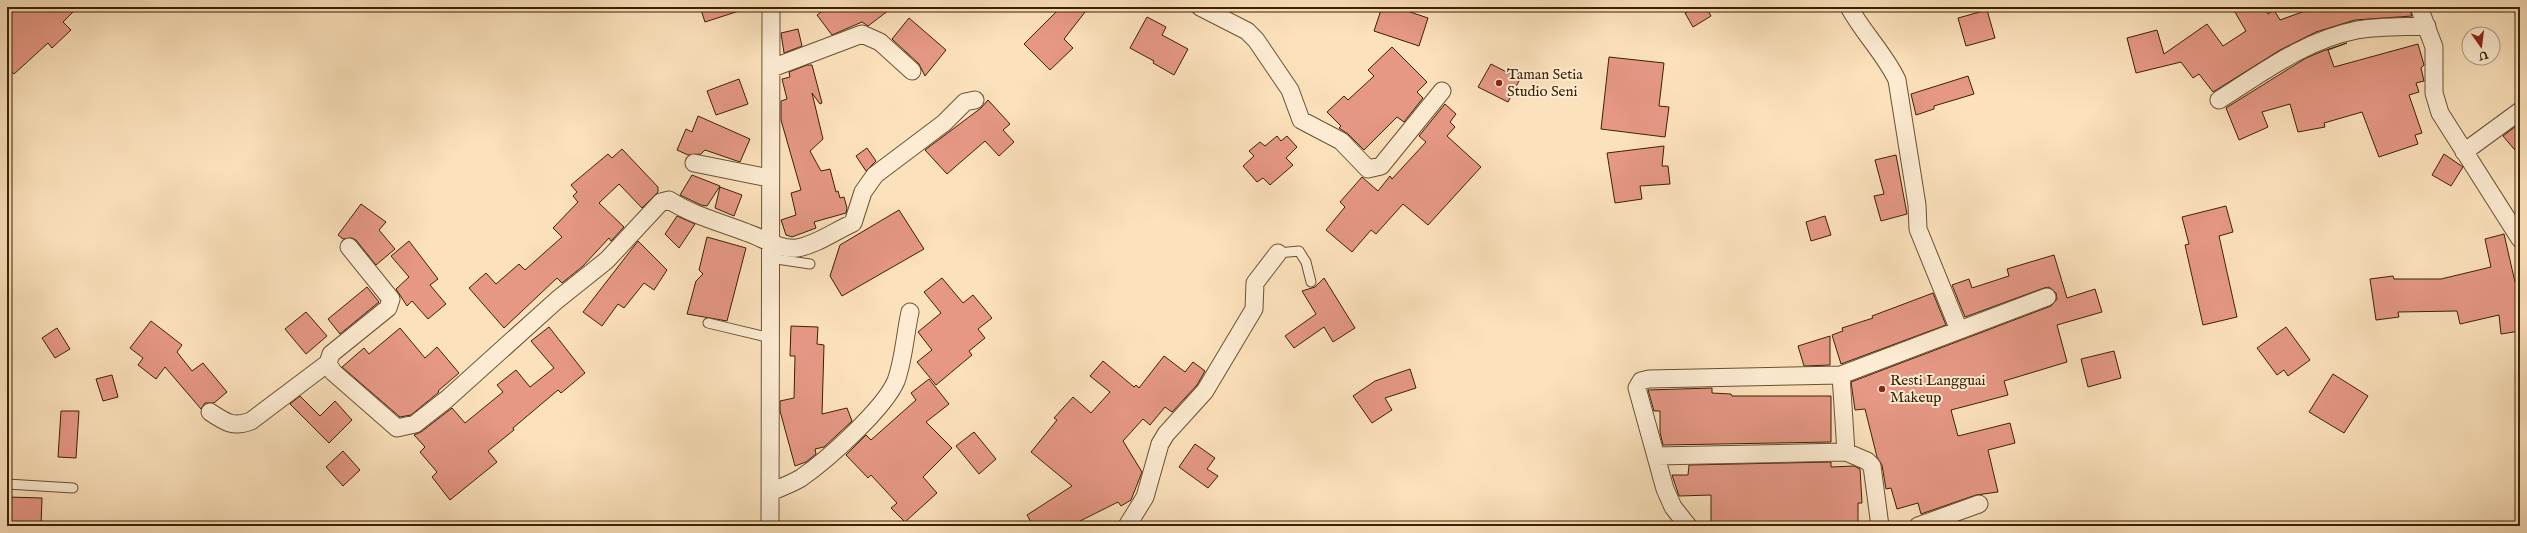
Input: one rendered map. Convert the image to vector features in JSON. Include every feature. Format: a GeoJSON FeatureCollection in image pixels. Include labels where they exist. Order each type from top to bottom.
{"type":"FeatureCollection","features":[{"type":"Feature","properties":{"kind":"street"},"geometry":{"type":"LineString","coordinates":[[770,526],[771,338],[769,178],[772,68],[771,7]]}},
{"type":"Feature","properties":{"kind":"street"},"geometry":{"type":"LineString","coordinates":[[1200,7],[1246,31],[1256,40],[1290,90],[1301,120],[1341,141],[1365,168],[1376,169],[1381,166],[1442,91]]}},
{"type":"Feature","properties":{"kind":"street"},"geometry":{"type":"LineString","coordinates":[[1849,7],[1863,30],[1888,62],[1897,80],[1917,204],[1918,229],[1959,330]]}},
{"type":"Feature","properties":{"kind":"street"},"geometry":{"type":"LineString","coordinates":[[2420,7],[2434,47],[2433,84],[2436,101],[2446,124],[2520,239]]}},
{"type":"Feature","properties":{"kind":"street"},"geometry":{"type":"LineString","coordinates":[[2219,100],[2300,49],[2340,34],[2366,29],[2427,26]]}},
{"type":"Feature","properties":{"kind":"street"},"geometry":{"type":"LineString","coordinates":[[772,68],[862,34],[880,42],[912,71]]}},
{"type":"Feature","properties":{"kind":"street"},"geometry":{"type":"LineString","coordinates":[[328,363],[333,372],[397,428],[407,428],[448,399],[557,300],[607,260],[661,202],[669,200],[695,215],[749,233],[770,250],[796,248],[852,223],[862,192],[875,175],[944,123],[965,102],[975,100]]}},
{"type":"Feature","properties":{"kind":"street"},"geometry":{"type":"LineString","coordinates":[[2464,152],[2520,111]]}},
{"type":"Feature","properties":{"kind":"street"},"geometry":{"type":"LineString","coordinates":[[694,163],[769,178]]}},
{"type":"Feature","properties":{"kind":"street"},"geometry":{"type":"LineString","coordinates":[[210,412],[229,424],[242,425],[251,421],[328,363],[331,354],[388,308],[391,299],[349,247]]}},
{"type":"Feature","properties":{"kind":"street"},"geometry":{"type":"LineString","coordinates":[[1127,526],[1145,496],[1160,444],[1166,434],[1205,391],[1254,309],[1255,283],[1278,253]]}},
{"type":"Feature","properties":{"kind":"street"},"geometry":{"type":"LineString","coordinates":[[1688,526],[1672,507],[1656,456],[1637,388],[1644,379],[1841,375],[2047,297]]}},
{"type":"Feature","properties":{"kind":"street"},"geometry":{"type":"LineString","coordinates":[[770,492],[800,479],[814,468],[860,426],[891,391],[900,368],[910,312]]}},
{"type":"Feature","properties":{"kind":"street"},"geometry":{"type":"LineString","coordinates":[[1841,375],[1846,452]]}},
{"type":"Feature","properties":{"kind":"street"},"geometry":{"type":"LineString","coordinates":[[1656,456],[1846,452],[1872,466],[1880,526]]}},
{"type":"Feature","properties":{"kind":"street"},"geometry":{"type":"LineString","coordinates":[[1918,526],[1979,504]]}},
{"type":"Feature","properties":{"kind":"lane"},"geometry":{"type":"LineString","coordinates":[[770,250],[810,264]]}},
{"type":"Feature","properties":{"kind":"lane"},"geometry":{"type":"LineString","coordinates":[[1278,253],[1299,251],[1306,262],[1312,282]]}},
{"type":"Feature","properties":{"kind":"lane"},"geometry":{"type":"LineString","coordinates":[[708,323],[771,338]]}},
{"type":"Feature","properties":{"kind":"lane"},"geometry":{"type":"LineString","coordinates":[[7,484],[73,488]]}},
{"type":"Feature","properties":{"kind":"building"},"geometry":{"type":"Polygon","coordinates":[[[7,7],[78,7],[63,22],[71,30],[52,48],[48,43],[14,74],[7,67],[7,7]]]}},
{"type":"Feature","properties":{"kind":"building"},"geometry":{"type":"Polygon","coordinates":[[[700,7],[742,7],[742,10],[705,22],[700,7]]]}},
{"type":"Feature","properties":{"kind":"building"},"geometry":{"type":"Polygon","coordinates":[[[828,7],[893,7],[868,26],[862,22],[832,35],[817,15],[828,7]]]}},
{"type":"Feature","properties":{"kind":"building"},"geometry":{"type":"Polygon","coordinates":[[[1061,7],[1089,7],[1064,39],[1073,48],[1050,70],[1024,44],[1061,7]]]}},
{"type":"Feature","properties":{"kind":"building"},"geometry":{"type":"Polygon","coordinates":[[[1382,7],[1395,7],[1428,18],[1419,46],[1374,31],[1382,7]]]}},
{"type":"Feature","properties":{"kind":"building"},"geometry":{"type":"Polygon","coordinates":[[[1696,7],[1706,7],[1711,16],[1693,27],[1685,13],[1696,7]]]}},
{"type":"Feature","properties":{"kind":"building"},"geometry":{"type":"Polygon","coordinates":[[[2232,7],[2264,7],[2268,14],[2274,10],[2280,20],[2316,7],[2409,7],[2412,16],[2355,20],[2316,32],[2280,50],[2213,92],[2199,74],[2193,78],[2181,62],[2136,73],[2127,38],[2157,30],[2164,54],[2207,24],[2223,46],[2246,31],[2232,7]]]}},
{"type":"Feature","properties":{"kind":"building"},"geometry":{"type":"Polygon","coordinates":[[[1987,10],[1995,38],[1966,46],[1958,18],[1987,10]]]}},
{"type":"Feature","properties":{"kind":"building"},"geometry":{"type":"Polygon","coordinates":[[[1147,17],[1166,27],[1162,35],[1188,49],[1174,75],[1153,63],[1154,61],[1130,48],[1147,17]]]}},
{"type":"Feature","properties":{"kind":"building"},"geometry":{"type":"Polygon","coordinates":[[[909,18],[946,50],[925,76],[919,64],[892,39],[909,18]]]}},
{"type":"Feature","properties":{"kind":"building"},"geometry":{"type":"Polygon","coordinates":[[[798,29],[802,46],[784,53],[781,33],[798,29]]]}},
{"type":"Feature","properties":{"kind":"building"},"geometry":{"type":"Polygon","coordinates":[[[2347,43],[2328,50],[2334,67],[2418,44],[2424,65],[2421,68],[2424,81],[2416,83],[2419,92],[2409,95],[2422,133],[2415,135],[2418,144],[2379,157],[2362,112],[2324,123],[2325,127],[2298,132],[2290,104],[2262,112],[2268,127],[2239,140],[2226,108],[2306,58],[2347,43]]]}},
{"type":"Feature","properties":{"kind":"building"},"geometry":{"type":"Polygon","coordinates":[[[1392,47],[1427,82],[1417,92],[1423,98],[1404,122],[1397,117],[1364,150],[1348,134],[1339,128],[1341,126],[1327,112],[1344,96],[1348,100],[1374,76],[1368,70],[1392,47]]]}},
{"type":"Feature","properties":{"kind":"building"},"geometry":{"type":"Polygon","coordinates":[[[1609,57],[1664,63],[1659,106],[1669,107],[1665,137],[1601,129],[1609,57]]]}},
{"type":"Feature","properties":{"kind":"building","name":"Taman Setia Studio Seni"},"geometry":{"type":"Polygon","coordinates":[[[1491,64],[1520,79],[1508,102],[1478,87],[1491,64]]]}},
{"type":"Feature","properties":{"kind":"building"},"geometry":{"type":"Polygon","coordinates":[[[807,65],[812,65],[822,103],[820,104],[812,93],[823,139],[810,151],[821,171],[830,169],[836,192],[838,191],[840,198],[844,197],[847,208],[846,213],[814,222],[816,228],[792,237],[786,235],[781,220],[796,215],[791,193],[801,190],[781,120],[781,101],[787,99],[782,79],[790,77],[789,72],[807,65]]]}},
{"type":"Feature","properties":{"kind":"building"},"geometry":{"type":"Polygon","coordinates":[[[1968,76],[1974,94],[1934,106],[1934,109],[1916,115],[1911,94],[1968,76]]]}},
{"type":"Feature","properties":{"kind":"building"},"geometry":{"type":"Polygon","coordinates":[[[739,79],[748,104],[716,115],[707,91],[739,79]]]}},
{"type":"Feature","properties":{"kind":"building"},"geometry":{"type":"Polygon","coordinates":[[[988,100],[1010,124],[1003,130],[1014,142],[999,156],[985,141],[947,174],[925,150],[981,108],[988,100]]]}},
{"type":"Feature","properties":{"kind":"building"},"geometry":{"type":"Polygon","coordinates":[[[1445,104],[1456,114],[1450,122],[1455,127],[1447,136],[1481,167],[1428,225],[1403,204],[1376,234],[1371,230],[1352,252],[1326,230],[1345,207],[1340,202],[1362,177],[1378,191],[1390,176],[1392,179],[1426,142],[1419,136],[1445,104]]]}},
{"type":"Feature","properties":{"kind":"building"},"geometry":{"type":"Polygon","coordinates":[[[698,116],[750,139],[740,162],[705,150],[701,154],[688,155],[677,150],[686,129],[692,132],[698,116]]]}},
{"type":"Feature","properties":{"kind":"building"},"geometry":{"type":"Polygon","coordinates":[[[2520,123],[2520,156],[2503,136],[2520,123]]]}},
{"type":"Feature","properties":{"kind":"building"},"geometry":{"type":"Polygon","coordinates":[[[1277,136],[1281,141],[1287,136],[1297,147],[1286,158],[1293,165],[1270,185],[1263,178],[1257,182],[1243,166],[1254,156],[1249,151],[1260,142],[1265,146],[1277,136]]]}},
{"type":"Feature","properties":{"kind":"building"},"geometry":{"type":"Polygon","coordinates":[[[1664,146],[1662,166],[1668,166],[1670,184],[1640,186],[1642,199],[1615,203],[1607,153],[1664,146]]]}},
{"type":"Feature","properties":{"kind":"building"},"geometry":{"type":"Polygon","coordinates":[[[867,148],[876,161],[866,171],[856,156],[867,148]]]}},
{"type":"Feature","properties":{"kind":"building"},"geometry":{"type":"Polygon","coordinates":[[[622,149],[658,187],[658,192],[642,208],[619,184],[599,203],[624,227],[611,241],[609,238],[583,266],[562,283],[557,278],[504,328],[469,288],[486,273],[496,284],[519,264],[525,270],[562,237],[553,228],[578,202],[573,196],[577,192],[571,185],[608,154],[612,158],[622,149]]]}},
{"type":"Feature","properties":{"kind":"building"},"geometry":{"type":"Polygon","coordinates":[[[2444,154],[2463,167],[2451,186],[2432,175],[2444,154]]]}},
{"type":"Feature","properties":{"kind":"building"},"geometry":{"type":"Polygon","coordinates":[[[1896,155],[1907,214],[1881,221],[1874,196],[1884,194],[1875,160],[1896,155]]]}},
{"type":"Feature","properties":{"kind":"building"},"geometry":{"type":"Polygon","coordinates":[[[692,175],[720,186],[707,206],[701,205],[680,195],[692,175]]]}},
{"type":"Feature","properties":{"kind":"building"},"geometry":{"type":"Polygon","coordinates":[[[720,187],[742,195],[734,216],[715,208],[720,187]]]}},
{"type":"Feature","properties":{"kind":"building"},"geometry":{"type":"Polygon","coordinates":[[[361,204],[386,222],[379,230],[395,249],[376,265],[356,240],[352,238],[343,239],[338,235],[361,204]]]}},
{"type":"Feature","properties":{"kind":"building"},"geometry":{"type":"Polygon","coordinates":[[[2226,206],[2233,232],[2219,236],[2237,317],[2203,325],[2185,245],[2189,244],[2182,217],[2226,206]]]}},
{"type":"Feature","properties":{"kind":"building"},"geometry":{"type":"Polygon","coordinates":[[[899,210],[924,249],[842,296],[830,276],[840,245],[899,210]]]}},
{"type":"Feature","properties":{"kind":"building"},"geometry":{"type":"Polygon","coordinates":[[[677,216],[695,224],[679,248],[665,234],[677,216]]]}},
{"type":"Feature","properties":{"kind":"building"},"geometry":{"type":"Polygon","coordinates":[[[1825,216],[1831,235],[1811,241],[1806,222],[1825,216]]]}},
{"type":"Feature","properties":{"kind":"building"},"geometry":{"type":"Polygon","coordinates":[[[2504,234],[2515,282],[2520,281],[2520,331],[2501,334],[2499,315],[2460,324],[2457,311],[2398,312],[2399,317],[2376,320],[2370,279],[2393,276],[2394,279],[2441,279],[2491,267],[2485,239],[2504,234]]]}},
{"type":"Feature","properties":{"kind":"building"},"geometry":{"type":"Polygon","coordinates":[[[707,237],[746,248],[727,321],[687,314],[696,281],[703,274],[699,270],[707,237]]]}},
{"type":"Feature","properties":{"kind":"building"},"geometry":{"type":"Polygon","coordinates":[[[409,241],[438,279],[430,285],[446,304],[428,319],[412,301],[407,306],[396,289],[409,277],[391,256],[409,241]]]}},
{"type":"Feature","properties":{"kind":"building"},"geometry":{"type":"Polygon","coordinates":[[[638,241],[667,270],[654,290],[644,283],[624,308],[618,304],[602,326],[583,312],[638,241]]]}},
{"type":"Feature","properties":{"kind":"building"},"geometry":{"type":"Polygon","coordinates":[[[2054,255],[2067,298],[2095,289],[2102,312],[2057,325],[2067,362],[2004,381],[2008,395],[1951,410],[1958,436],[2010,423],[2015,443],[1988,450],[1998,492],[1976,495],[1921,514],[1918,503],[1897,509],[1891,488],[1886,489],[1882,465],[1877,457],[1865,409],[1855,410],[1851,382],[2051,306],[2057,299],[2056,293],[2049,287],[1965,317],[1952,285],[1969,279],[1972,288],[2009,276],[2007,269],[2054,255]]]}},
{"type":"Feature","properties":{"kind":"building"},"geometry":{"type":"Polygon","coordinates":[[[942,278],[963,303],[973,295],[992,318],[978,329],[985,338],[969,351],[972,355],[936,385],[917,362],[932,350],[918,332],[941,313],[924,292],[942,278]]]}},
{"type":"Feature","properties":{"kind":"building"},"geometry":{"type":"Polygon","coordinates":[[[1324,278],[1355,328],[1333,342],[1324,327],[1294,348],[1285,336],[1316,314],[1302,291],[1315,287],[1324,278]]]}},
{"type":"Feature","properties":{"kind":"building"},"geometry":{"type":"Polygon","coordinates":[[[367,287],[379,302],[340,334],[328,319],[367,287]]]}},
{"type":"Feature","properties":{"kind":"building"},"geometry":{"type":"Polygon","coordinates":[[[1933,293],[1946,325],[1841,364],[1832,335],[1843,331],[1842,328],[1873,318],[1872,316],[1933,293]]]}},
{"type":"Feature","properties":{"kind":"building"},"geometry":{"type":"Polygon","coordinates":[[[306,312],[327,336],[306,354],[285,329],[306,312]]]}},
{"type":"Feature","properties":{"kind":"building"},"geometry":{"type":"Polygon","coordinates":[[[151,321],[182,345],[177,352],[192,371],[203,363],[227,392],[214,403],[205,403],[201,409],[165,367],[156,379],[138,365],[143,358],[130,348],[151,321]]]}},
{"type":"Feature","properties":{"kind":"building"},"geometry":{"type":"Polygon","coordinates":[[[791,326],[818,327],[817,344],[824,345],[822,414],[847,408],[852,421],[824,447],[815,449],[816,454],[806,462],[795,466],[780,411],[780,401],[794,398],[795,356],[790,356],[791,326]]]}},
{"type":"Feature","properties":{"kind":"building"},"geometry":{"type":"Polygon","coordinates":[[[549,327],[585,373],[561,393],[558,390],[513,428],[514,430],[488,451],[497,462],[450,500],[432,477],[437,472],[420,452],[425,447],[414,435],[421,432],[452,408],[465,423],[503,392],[497,385],[516,370],[530,387],[554,368],[531,341],[549,327]]]}},
{"type":"Feature","properties":{"kind":"building"},"geometry":{"type":"Polygon","coordinates":[[[2286,327],[2310,360],[2288,376],[2284,370],[2277,375],[2257,348],[2286,327]]]}},
{"type":"Feature","properties":{"kind":"building"},"geometry":{"type":"Polygon","coordinates":[[[57,328],[70,349],[55,358],[42,338],[57,328]]]}},
{"type":"Feature","properties":{"kind":"building"},"geometry":{"type":"Polygon","coordinates":[[[400,328],[425,358],[437,347],[459,373],[411,415],[400,417],[342,367],[364,348],[369,354],[400,328]]]}},
{"type":"Feature","properties":{"kind":"building"},"geometry":{"type":"Polygon","coordinates":[[[1830,336],[1830,365],[1804,366],[1798,346],[1830,336]]]}},
{"type":"Feature","properties":{"kind":"building"},"geometry":{"type":"Polygon","coordinates":[[[2114,351],[2121,378],[2088,387],[2081,359],[2114,351]]]}},
{"type":"Feature","properties":{"kind":"building"},"geometry":{"type":"Polygon","coordinates":[[[1164,356],[1185,372],[1193,362],[1205,371],[1197,385],[1172,412],[1165,407],[1150,425],[1143,419],[1123,441],[1142,472],[1131,500],[1121,506],[1118,502],[1070,526],[1033,526],[1027,515],[1072,486],[1031,452],[1057,420],[1054,418],[1073,397],[1091,413],[1110,392],[1090,376],[1103,361],[1134,387],[1136,385],[1139,388],[1164,356]]]}},
{"type":"Feature","properties":{"kind":"building"},"geometry":{"type":"Polygon","coordinates":[[[1410,369],[1416,388],[1385,398],[1392,410],[1372,423],[1353,396],[1375,381],[1410,369]]]}},
{"type":"Feature","properties":{"kind":"building"},"geometry":{"type":"Polygon","coordinates":[[[2333,374],[2368,396],[2344,433],[2309,412],[2333,374]]]}},
{"type":"Feature","properties":{"kind":"building"},"geometry":{"type":"Polygon","coordinates":[[[112,375],[118,397],[103,401],[96,379],[112,375]]]}},
{"type":"Feature","properties":{"kind":"building"},"geometry":{"type":"Polygon","coordinates":[[[929,379],[949,404],[926,422],[952,448],[923,477],[937,493],[905,522],[891,508],[897,503],[871,475],[868,478],[846,455],[866,435],[871,440],[916,400],[911,393],[929,379]]]}},
{"type":"Feature","properties":{"kind":"building"},"geometry":{"type":"Polygon","coordinates":[[[1712,388],[1712,393],[1731,394],[1732,396],[1831,396],[1831,442],[1663,445],[1660,432],[1660,411],[1654,411],[1648,390],[1712,388]]]}},
{"type":"Feature","properties":{"kind":"building"},"geometry":{"type":"Polygon","coordinates":[[[300,396],[320,416],[335,401],[352,420],[329,443],[290,404],[300,396]]]}},
{"type":"Feature","properties":{"kind":"building"},"geometry":{"type":"Polygon","coordinates":[[[61,411],[79,411],[76,458],[58,457],[61,411]]]}},
{"type":"Feature","properties":{"kind":"building"},"geometry":{"type":"Polygon","coordinates":[[[974,432],[996,459],[979,474],[956,446],[974,432]]]}},
{"type":"Feature","properties":{"kind":"building"},"geometry":{"type":"Polygon","coordinates":[[[1195,444],[1215,458],[1207,469],[1218,476],[1208,488],[1179,467],[1195,444]]]}},
{"type":"Feature","properties":{"kind":"building"},"geometry":{"type":"Polygon","coordinates":[[[343,451],[360,470],[343,486],[326,467],[343,451]]]}},
{"type":"Feature","properties":{"kind":"building"},"geometry":{"type":"Polygon","coordinates":[[[1831,462],[1831,467],[1854,466],[1860,469],[1862,503],[1858,503],[1858,526],[1711,526],[1711,495],[1679,496],[1672,475],[1688,475],[1689,465],[1831,462]]]}},
{"type":"Feature","properties":{"kind":"building"},"geometry":{"type":"Polygon","coordinates":[[[7,497],[42,498],[41,526],[7,526],[7,497]]]}},
{"type":"Feature","properties":{"kind":"place","name":"Taman Setia Studio Seni"},"geometry":{"type":"Point","coordinates":[1499,83]}},
{"type":"Feature","properties":{"kind":"place","name":"Resti Langguai Makeup"},"geometry":{"type":"Point","coordinates":[1882,389]}}]}
